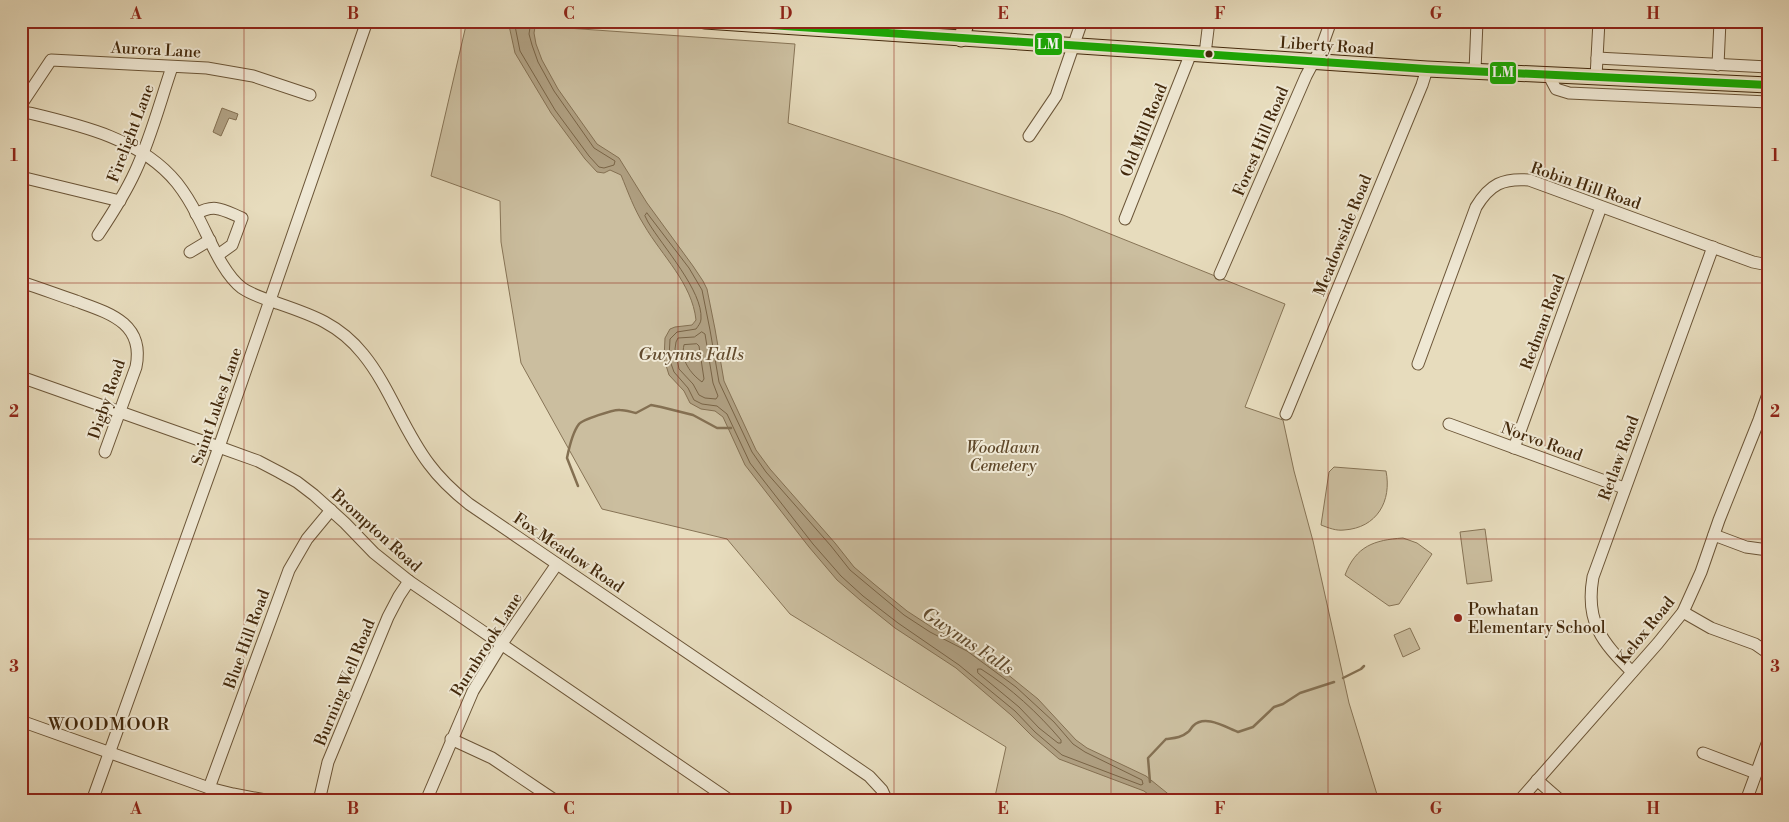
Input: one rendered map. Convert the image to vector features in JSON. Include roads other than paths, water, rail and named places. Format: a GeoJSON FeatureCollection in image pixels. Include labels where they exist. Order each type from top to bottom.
{"type":"FeatureCollection","features":[{"type":"Feature","properties":{"kind":"main road","name":"Liberty Road"},"geometry":{"type":"LineString","coordinates":[[705,21],[907,28],[961,39],[1428,69],[1768,85]]}},
{"type":"Feature","properties":{"kind":"main road"},"geometry":{"type":"LineString","coordinates":[[961,39],[968,21]]}},
{"type":"Feature","properties":{"kind":"street","name":"Saint Lukes Lane"},"geometry":{"type":"LineString","coordinates":[[92,801],[219,447],[367,21]]}},
{"type":"Feature","properties":{"kind":"street"},"geometry":{"type":"LineString","coordinates":[[1029,136],[1056,96],[1082,21]]}},
{"type":"Feature","properties":{"kind":"street","name":"Old Mill Road"},"geometry":{"type":"LineString","coordinates":[[1125,219],[1198,54],[1209,21]]}},
{"type":"Feature","properties":{"kind":"street","name":"Forest Hill Road"},"geometry":{"type":"LineString","coordinates":[[1220,274],[1306,76],[1322,46],[1331,21]]}},
{"type":"Feature","properties":{"kind":"street"},"geometry":{"type":"LineString","coordinates":[[1475,71],[1477,21]]}},
{"type":"Feature","properties":{"kind":"street"},"geometry":{"type":"LineString","coordinates":[[1596,76],[1599,21]]}},
{"type":"Feature","properties":{"kind":"street"},"geometry":{"type":"LineString","coordinates":[[1718,64],[1720,21]]}},
{"type":"Feature","properties":{"kind":"street"},"geometry":{"type":"LineString","coordinates":[[1597,58],[1768,67]]}},
{"type":"Feature","properties":{"kind":"street","name":"Aurora Lane"},"geometry":{"type":"LineString","coordinates":[[21,105],[51,60],[207,68],[253,76],[310,96]]}},
{"type":"Feature","properties":{"kind":"street","name":"Firelight Lane"},"geometry":{"type":"LineString","coordinates":[[98,235],[120,201],[143,154],[172,67]]}},
{"type":"Feature","properties":{"kind":"street","name":"Meadowside Road"},"geometry":{"type":"LineString","coordinates":[[1286,414],[1428,69]]}},
{"type":"Feature","properties":{"kind":"street"},"geometry":{"type":"LineString","coordinates":[[1548,74],[1556,88],[1569,93],[1768,102]]}},
{"type":"Feature","properties":{"kind":"street","name":"Fox Meadow Road"},"geometry":{"type":"LineString","coordinates":[[21,111],[88,129],[143,154],[157,164],[176,181],[218,256],[237,283],[252,294],[315,316],[330,324],[353,342],[374,368],[417,447],[439,477],[469,504],[869,776],[882,790],[887,801]]}},
{"type":"Feature","properties":{"kind":"street"},"geometry":{"type":"LineString","coordinates":[[21,177],[120,201]]}},
{"type":"Feature","properties":{"kind":"street","name":"Robin Hill Road"},"geometry":{"type":"LineString","coordinates":[[1418,364],[1476,206],[1487,191],[1495,185],[1506,181],[1529,180],[1768,266]]}},
{"type":"Feature","properties":{"kind":"street"},"geometry":{"type":"LineString","coordinates":[[196,214],[211,207],[242,218],[232,245],[218,256]]}},
{"type":"Feature","properties":{"kind":"street","name":"Redman Road"},"geometry":{"type":"LineString","coordinates":[[1514,448],[1601,207]]}},
{"type":"Feature","properties":{"kind":"street"},"geometry":{"type":"LineString","coordinates":[[190,252],[210,240]]}},
{"type":"Feature","properties":{"kind":"street","name":"Retlaw Road"},"geometry":{"type":"LineString","coordinates":[[1632,672],[1614,654],[1599,634],[1590,600],[1593,577],[1713,247]]}},
{"type":"Feature","properties":{"kind":"street","name":"Digby Road"},"geometry":{"type":"LineString","coordinates":[[21,282],[108,313],[129,329],[137,345],[136,367],[105,452]]}},
{"type":"Feature","properties":{"kind":"street","name":"Brompton Road"},"geometry":{"type":"LineString","coordinates":[[21,377],[258,461],[297,482],[331,510],[374,553],[409,581],[731,801]]}},
{"type":"Feature","properties":{"kind":"street","name":"Kelox Road"},"geometry":{"type":"LineString","coordinates":[[1519,801],[1682,612],[1696,586],[1768,394]]}},
{"type":"Feature","properties":{"kind":"street","name":"Norvo Road"},"geometry":{"type":"LineString","coordinates":[[1449,424],[1624,488]]}},
{"type":"Feature","properties":{"kind":"street","name":"Blue Hill Road"},"geometry":{"type":"LineString","coordinates":[[208,788],[288,570],[307,539],[331,510]]}},
{"type":"Feature","properties":{"kind":"street"},"geometry":{"type":"LineString","coordinates":[[1714,535],[1746,547],[1768,550]]}},
{"type":"Feature","properties":{"kind":"street","name":"Burnbrook Lane"},"geometry":{"type":"LineString","coordinates":[[426,801],[473,691],[501,645],[557,564]]}},
{"type":"Feature","properties":{"kind":"street","name":"Burning Well Road"},"geometry":{"type":"LineString","coordinates":[[320,801],[328,762],[388,617],[398,596],[409,581]]}},
{"type":"Feature","properties":{"kind":"street"},"geometry":{"type":"LineString","coordinates":[[1682,612],[1711,628],[1755,644],[1768,653]]}},
{"type":"Feature","properties":{"kind":"street"},"geometry":{"type":"LineString","coordinates":[[21,720],[208,788],[271,801]]}},
{"type":"Feature","properties":{"kind":"street"},"geometry":{"type":"LineString","coordinates":[[451,739],[492,758],[556,801]]}},
{"type":"Feature","properties":{"kind":"street"},"geometry":{"type":"LineString","coordinates":[[1746,801],[1768,740]]}},
{"type":"Feature","properties":{"kind":"street"},"geometry":{"type":"LineString","coordinates":[[1704,753],[1756,773]]}},
{"type":"Feature","properties":{"kind":"street"},"geometry":{"type":"LineString","coordinates":[[1537,780],[1561,801]]}},
{"type":"Feature","properties":{"kind":"water","name":"Gwynns Falls"},"geometry":{"type":"Polygon","coordinates":[[[508,21],[536,21],[534,33],[536,44],[542,60],[558,89],[597,144],[619,158],[647,203],[703,281],[707,289],[724,381],[756,450],[854,567],[907,611],[996,665],[1038,699],[1076,740],[1087,748],[1146,776],[1177,801],[1157,801],[1144,791],[1059,759],[956,668],[895,628],[837,580],[745,465],[723,417],[715,411],[701,409],[690,403],[684,391],[669,375],[664,359],[665,338],[670,329],[692,325],[696,320],[689,294],[683,282],[640,219],[621,175],[610,170],[604,173],[597,172],[551,113],[515,53],[508,21]]]}},
{"type":"Feature","properties":{"kind":"water"},"geometry":{"type":"Polygon","coordinates":[[[222,108],[238,114],[236,120],[229,118],[221,136],[213,132],[222,108]]]}},
{"type":"Feature","properties":{"kind":"waterway"},"geometry":{"type":"LineString","coordinates":[[578,486],[567,458],[571,441],[581,422],[617,410],[636,413],[651,405],[693,415],[717,428],[731,428]]}},
{"type":"Feature","properties":{"kind":"waterway"},"geometry":{"type":"LineString","coordinates":[[1343,678],[1364,666]]}},
{"type":"Feature","properties":{"kind":"waterway"},"geometry":{"type":"LineString","coordinates":[[1150,782],[1148,758],[1166,739],[1183,735],[1189,732],[1193,726],[1203,721],[1209,721],[1238,732],[1253,727],[1274,707],[1283,704],[1300,693],[1334,682]]}},
{"type":"Feature","properties":{"kind":"place","name":"Powhatan Elementary School"},"geometry":{"type":"Point","coordinates":[1458,618]}},
{"type":"Feature","properties":{"kind":"district","name":"WOODMOOR"},"geometry":{"type":"Point","coordinates":[109,724]}},
{"type":"Feature","properties":{"kind":"park label","name":"Woodlawn Cemetery"},"geometry":{"type":"Point","coordinates":[1003,456]}}]}
